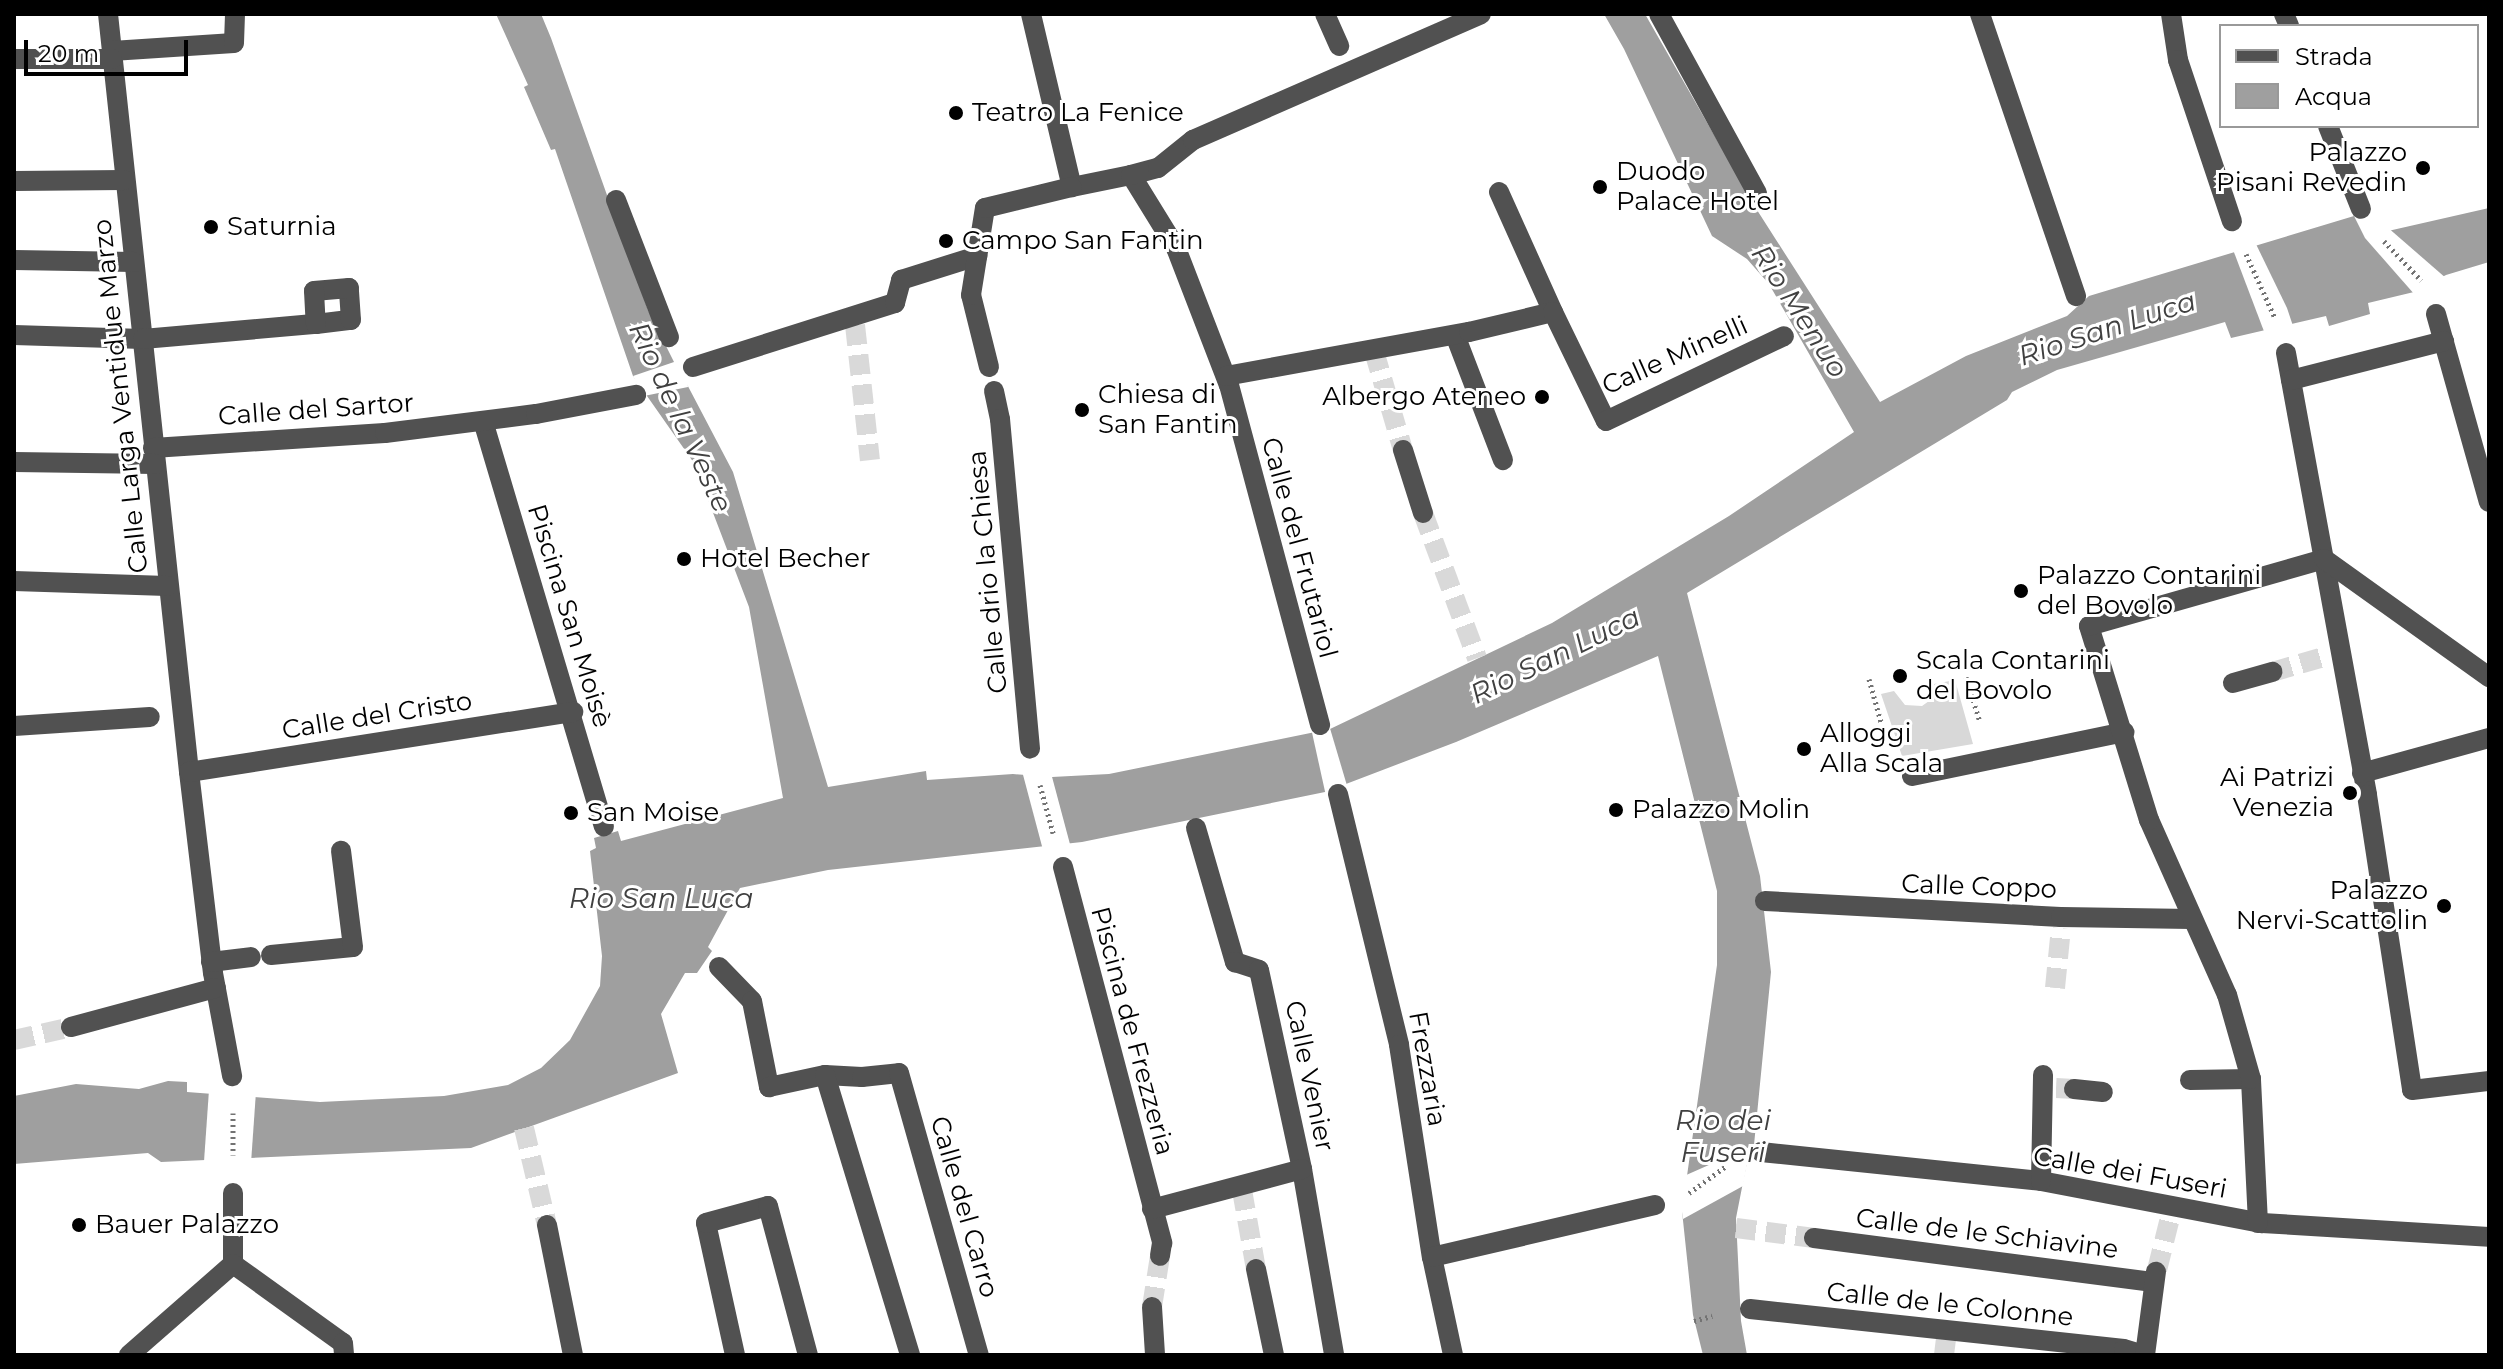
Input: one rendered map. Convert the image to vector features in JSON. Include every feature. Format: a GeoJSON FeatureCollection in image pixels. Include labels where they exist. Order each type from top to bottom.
{"type":"FeatureCollection","features":[{"type":"Feature","properties":{"kind":"street","name":"Calle Larga Ventidue Marzo"},"geometry":{"type":"LineString","coordinates":[[108,14],[167,586],[211,962],[232,1076]]}},
{"type":"Feature","properties":{"kind":"street"},"geometry":{"type":"LineString","coordinates":[[14,59],[112,55],[234,43],[235,14]]}},
{"type":"Feature","properties":{"kind":"street"},"geometry":{"type":"LineString","coordinates":[[1031,14],[1072,187]]}},
{"type":"Feature","properties":{"kind":"street"},"geometry":{"type":"LineString","coordinates":[[1325,14],[1339,46]]}},
{"type":"Feature","properties":{"kind":"street"},"geometry":{"type":"LineString","coordinates":[[989,367],[971,295],[985,208],[1158,168],[1193,140],[1350,68],[1481,14]]}},
{"type":"Feature","properties":{"kind":"street"},"geometry":{"type":"LineString","coordinates":[[1659,14],[1757,193]]}},
{"type":"Feature","properties":{"kind":"street"},"geometry":{"type":"LineString","coordinates":[[1980,14],[2076,296]]}},
{"type":"Feature","properties":{"kind":"street"},"geometry":{"type":"LineString","coordinates":[[2171,14],[2178,60],[2232,221]]}},
{"type":"Feature","properties":{"kind":"street"},"geometry":{"type":"LineString","coordinates":[[2329,128],[2361,209]]}},
{"type":"Feature","properties":{"kind":"street"},"geometry":{"type":"LineString","coordinates":[[1131,175],[1176,248],[1233,379],[1455,335],[1553,312]]}},
{"type":"Feature","properties":{"kind":"street"},"geometry":{"type":"LineString","coordinates":[[14,181],[124,180]]}},
{"type":"Feature","properties":{"kind":"street","name":"Calle Minelli"},"geometry":{"type":"LineString","coordinates":[[1499,192],[1606,421],[1784,336]]}},
{"type":"Feature","properties":{"kind":"street"},"geometry":{"type":"LineString","coordinates":[[616,200],[669,337]]}},
{"type":"Feature","properties":{"kind":"street"},"geometry":{"type":"LineString","coordinates":[[693,367],[854,321],[895,303],[901,280],[977,256]]}},
{"type":"Feature","properties":{"kind":"street"},"geometry":{"type":"LineString","coordinates":[[14,260],[134,262]]}},
{"type":"Feature","properties":{"kind":"street"},"geometry":{"type":"LineString","coordinates":[[2436,314],[2489,502]]}},
{"type":"Feature","properties":{"kind":"street"},"geometry":{"type":"LineString","coordinates":[[14,335],[143,339],[316,324]]}},
{"type":"Feature","properties":{"kind":"street"},"geometry":{"type":"LineString","coordinates":[[1455,335],[1503,460]]}},
{"type":"Feature","properties":{"kind":"street"},"geometry":{"type":"LineString","coordinates":[[2291,380],[2444,341]]}},
{"type":"Feature","properties":{"kind":"street"},"geometry":{"type":"LineString","coordinates":[[2286,353],[2324,559],[2334,654],[2367,795],[2412,1090],[2489,1081]]}},
{"type":"Feature","properties":{"kind":"street","name":"Calle del Frutariol"},"geometry":{"type":"LineString","coordinates":[[1233,379],[1320,725]]}},
{"type":"Feature","properties":{"kind":"street","name":"Calle drio la Chiesa"},"geometry":{"type":"LineString","coordinates":[[994,391],[1000,419],[1030,749]]}},
{"type":"Feature","properties":{"kind":"street","name":"Calle del Sartor"},"geometry":{"type":"LineString","coordinates":[[14,462],[154,456],[385,433],[483,421],[636,395]]}},
{"type":"Feature","properties":{"kind":"street","name":"Piscina San Moisè"},"geometry":{"type":"LineString","coordinates":[[483,421],[573,712],[604,826]]}},
{"type":"Feature","properties":{"kind":"street"},"geometry":{"type":"LineString","coordinates":[[1403,450],[1423,513]]}},
{"type":"Feature","properties":{"kind":"street"},"geometry":{"type":"LineString","coordinates":[[2258,1223],[2258,1153],[2251,1079],[2227,995],[2149,820],[2089,626],[2324,559],[2489,677]]}},
{"type":"Feature","properties":{"kind":"street"},"geometry":{"type":"LineString","coordinates":[[14,581],[167,586]]}},
{"type":"Feature","properties":{"kind":"street"},"geometry":{"type":"LineString","coordinates":[[2233,683],[2272,672]]}},
{"type":"Feature","properties":{"kind":"street","name":"Calle del Cristo"},"geometry":{"type":"LineString","coordinates":[[189,772],[573,712]]}},
{"type":"Feature","properties":{"kind":"street"},"geometry":{"type":"LineString","coordinates":[[14,726],[150,717]]}},
{"type":"Feature","properties":{"kind":"street"},"geometry":{"type":"LineString","coordinates":[[1912,776],[1990,757],[2124,732]]}},
{"type":"Feature","properties":{"kind":"street"},"geometry":{"type":"LineString","coordinates":[[2362,773],[2489,738]]}},
{"type":"Feature","properties":{"kind":"street","name":"Frezzaria"},"geometry":{"type":"LineString","coordinates":[[1338,794],[1399,1045],[1432,1257],[1453,1355]]}},
{"type":"Feature","properties":{"kind":"street","name":"Calle Venier"},"geometry":{"type":"LineString","coordinates":[[1196,828],[1235,962],[1259,970],[1302,1169],[1334,1355]]}},
{"type":"Feature","properties":{"kind":"street"},"geometry":{"type":"LineString","coordinates":[[211,962],[353,947],[341,851]]}},
{"type":"Feature","properties":{"kind":"street","name":"Piscina de Frezzeria"},"geometry":{"type":"LineString","coordinates":[[1063,867],[1162,1243],[1160,1256]]}},
{"type":"Feature","properties":{"kind":"street","name":"Calle Coppo"},"geometry":{"type":"LineString","coordinates":[[1765,901],[2061,923],[2091,916],[2191,919]]}},
{"type":"Feature","properties":{"kind":"street"},"geometry":{"type":"LineString","coordinates":[[719,967],[752,1001],[769,1087],[825,1075],[910,1355]]}},
{"type":"Feature","properties":{"kind":"street"},"geometry":{"type":"LineString","coordinates":[[71,1027],[216,988]]}},
{"type":"Feature","properties":{"kind":"street","name":"Calle del Carro"},"geometry":{"type":"LineString","coordinates":[[825,1075],[862,1077],[899,1073],[979,1355]]}},
{"type":"Feature","properties":{"kind":"street"},"geometry":{"type":"LineString","coordinates":[[2190,1080],[2251,1079]]}},
{"type":"Feature","properties":{"kind":"street"},"geometry":{"type":"LineString","coordinates":[[2041,1181],[2054,1085],[2103,1092]]}},
{"type":"Feature","properties":{"kind":"street","name":"Calle dei Fuseri"},"geometry":{"type":"LineString","coordinates":[[1761,1152],[2041,1181],[2171,1214],[2258,1223],[2489,1237]]}},
{"type":"Feature","properties":{"kind":"street"},"geometry":{"type":"LineString","coordinates":[[1152,1209],[1302,1169]]}},
{"type":"Feature","properties":{"kind":"street"},"geometry":{"type":"LineString","coordinates":[[129,1355],[233,1264],[233,1193]]}},
{"type":"Feature","properties":{"kind":"street"},"geometry":{"type":"LineString","coordinates":[[1432,1257],[1655,1205]]}},
{"type":"Feature","properties":{"kind":"street"},"geometry":{"type":"LineString","coordinates":[[735,1355],[706,1223],[768,1206],[808,1355]]}},
{"type":"Feature","properties":{"kind":"street"},"geometry":{"type":"LineString","coordinates":[[547,1225],[573,1355]]}},
{"type":"Feature","properties":{"kind":"street","name":"Calle de le Schiavine"},"geometry":{"type":"LineString","coordinates":[[1814,1238],[2155,1276],[2145,1355]]}},
{"type":"Feature","properties":{"kind":"street"},"geometry":{"type":"LineString","coordinates":[[233,1264],[344,1349]]}},
{"type":"Feature","properties":{"kind":"street"},"geometry":{"type":"LineString","coordinates":[[1256,1269],[1274,1355]]}},
{"type":"Feature","properties":{"kind":"street"},"geometry":{"type":"LineString","coordinates":[[1152,1307],[1155,1355]]}},
{"type":"Feature","properties":{"kind":"street","name":"Calle de le Colonne"},"geometry":{"type":"LineString","coordinates":[[1750,1309],[1946,1334],[2124,1349],[2145,1355]]}},
{"type":"Feature","properties":{"kind":"path"},"geometry":{"type":"LineString","coordinates":[[2379,235],[2425,284]]}},
{"type":"Feature","properties":{"kind":"path"},"geometry":{"type":"LineString","coordinates":[[2247,257],[2278,323]]}},
{"type":"Feature","properties":{"kind":"path"},"geometry":{"type":"LineString","coordinates":[[1966,677],[1990,757]]}},
{"type":"Feature","properties":{"kind":"path"},"geometry":{"type":"LineString","coordinates":[[232,1106],[233,1154]]}},
{"type":"Feature","properties":{"kind":"path"},"geometry":{"type":"LineString","coordinates":[[1683,1197],[1722,1169]]}},
{"type":"Feature","properties":{"kind":"shaded area"},"geometry":{"type":"Polygon","coordinates":[[[1955,680],[1973,744],[1902,756],[1881,694],[1894,691],[1905,705],[1922,706],[1929,701],[1934,684],[1955,680]]]}},
{"type":"Feature","properties":{"kind":"water"},"geometry":{"type":"Polygon","coordinates":[[[496,14],[541,14],[648,310],[733,472],[828,787],[926,771],[927,780],[1013,774],[1052,777],[1109,774],[1330,729],[1552,623],[1729,516],[1854,432],[1769,284],[1747,259],[1712,236],[1624,49],[1604,14],[1645,14],[1757,210],[1880,402],[1966,356],[2067,316],[2089,296],[2354,216],[2388,231],[2489,208],[2489,262],[2446,275],[2414,292],[2368,303],[2370,314],[2329,326],[2326,316],[2231,338],[2225,322],[2057,370],[2012,392],[2007,400],[1687,593],[1760,876],[1771,972],[1754,1145],[1748,1157],[1736,1218],[1741,1321],[1747,1355],[1703,1355],[1693,1315],[1682,1211],[1717,965],[1717,891],[1658,656],[1456,742],[1325,792],[1082,842],[828,870],[740,888],[708,947],[712,951],[697,973],[685,973],[661,1014],[678,1073],[471,1148],[161,1162],[148,1153],[14,1164],[14,1096],[76,1084],[139,1089],[168,1081],[187,1082],[187,1092],[320,1102],[444,1096],[508,1085],[541,1068],[570,1040],[600,986],[602,956],[590,851],[596,848],[594,838],[618,831],[621,841],[783,798],[749,607],[694,463],[633,376],[555,149],[551,150],[524,87],[528,85],[496,14]]]}},
{"type":"Feature","properties":{"kind":"pier"},"geometry":{"type":"Polygon","coordinates":[[[2357,213],[2386,226],[2447,279],[2415,295],[2365,238],[2354,216],[2357,213]]]}},
{"type":"Feature","properties":{"kind":"pier"},"geometry":{"type":"Polygon","coordinates":[[[2254,240],[2294,329],[2265,334],[2232,247],[2254,240]]]}},
{"type":"Feature","properties":{"kind":"pier"},"geometry":{"type":"Polygon","coordinates":[[[667,338],[687,377],[688,387],[644,396],[633,376],[674,362],[663,340],[667,338]]]}},
{"type":"Feature","properties":{"kind":"pier"},"geometry":{"type":"Polygon","coordinates":[[[1329,725],[1348,789],[1326,796],[1311,728],[1329,725]]]}},
{"type":"Feature","properties":{"kind":"pier"},"geometry":{"type":"Polygon","coordinates":[[[1022,771],[1051,773],[1071,848],[1043,850],[1022,771]]]}},
{"type":"Feature","properties":{"kind":"pier"},"geometry":{"type":"Polygon","coordinates":[[[209,1090],[256,1093],[251,1168],[204,1165],[209,1090]]]}},
{"type":"Feature","properties":{"kind":"pier"},"geometry":{"type":"Polygon","coordinates":[[[1758,1145],[1752,1158],[1748,1158],[1743,1186],[1683,1219],[1682,1212],[1678,1212],[1684,1176],[1758,1145]]]}},
{"type":"Feature","properties":{"kind":"tunnel"},"geometry":{"type":"LineString","coordinates":[[855,325],[870,460]]}},
{"type":"Feature","properties":{"kind":"tunnel"},"geometry":{"type":"LineString","coordinates":[[1374,351],[1403,450]]}},
{"type":"Feature","properties":{"kind":"tunnel"},"geometry":{"type":"LineString","coordinates":[[1423,513],[1477,658]]}},
{"type":"Feature","properties":{"kind":"tunnel"},"geometry":{"type":"LineString","coordinates":[[2272,672],[2327,656]]}},
{"type":"Feature","properties":{"kind":"tunnel"},"geometry":{"type":"LineString","coordinates":[[2055,988],[2061,928]]}},
{"type":"Feature","properties":{"kind":"tunnel"},"geometry":{"type":"LineString","coordinates":[[14,1040],[71,1027]]}},
{"type":"Feature","properties":{"kind":"tunnel"},"geometry":{"type":"LineString","coordinates":[[2056,1088],[2074,1089]]}},
{"type":"Feature","properties":{"kind":"tunnel"},"geometry":{"type":"LineString","coordinates":[[524,1128],[547,1225]]}},
{"type":"Feature","properties":{"kind":"tunnel"},"geometry":{"type":"LineString","coordinates":[[1242,1190],[1256,1269]]}},
{"type":"Feature","properties":{"kind":"tunnel"},"geometry":{"type":"LineString","coordinates":[[2157,1270],[2170,1218]]}},
{"type":"Feature","properties":{"kind":"tunnel"},"geometry":{"type":"LineString","coordinates":[[1736,1228],[1814,1238]]}},
{"type":"Feature","properties":{"kind":"tunnel"},"geometry":{"type":"LineString","coordinates":[[1152,1307],[1160,1256]]}},
{"type":"Feature","properties":{"kind":"tunnel"},"geometry":{"type":"LineString","coordinates":[[1944,1355],[1946,1338]]}},
{"type":"Feature","properties":{"kind":"place","name":"Teatro La Fenice"},"geometry":{"type":"Point","coordinates":[956,113]}},
{"type":"Feature","properties":{"kind":"place","name":"Palazzo Pisani Revedin"},"geometry":{"type":"Point","coordinates":[2423,168]}},
{"type":"Feature","properties":{"kind":"place","name":"Duodo Palace Hotel"},"geometry":{"type":"Point","coordinates":[1600,187]}},
{"type":"Feature","properties":{"kind":"place","name":"Saturnia"},"geometry":{"type":"Point","coordinates":[211,227]}},
{"type":"Feature","properties":{"kind":"place","name":"Campo San Fantin"},"geometry":{"type":"Point","coordinates":[946,241]}},
{"type":"Feature","properties":{"kind":"place","name":"Albergo Ateneo"},"geometry":{"type":"Point","coordinates":[1542,397]}},
{"type":"Feature","properties":{"kind":"place","name":"Chiesa di San Fantin"},"geometry":{"type":"Point","coordinates":[1082,410]}},
{"type":"Feature","properties":{"kind":"place","name":"Hotel Becher"},"geometry":{"type":"Point","coordinates":[684,559]}},
{"type":"Feature","properties":{"kind":"place","name":"Palazzo Contarini del Bovolo"},"geometry":{"type":"Point","coordinates":[2021,591]}},
{"type":"Feature","properties":{"kind":"place","name":"Scala Contarini del Bovolo"},"geometry":{"type":"Point","coordinates":[1900,676]}},
{"type":"Feature","properties":{"kind":"place","name":"Alloggi Alla Scala"},"geometry":{"type":"Point","coordinates":[1804,749]}},
{"type":"Feature","properties":{"kind":"place","name":"Ai Patrizi Venezia"},"geometry":{"type":"Point","coordinates":[2350,793]}},
{"type":"Feature","properties":{"kind":"place","name":"Palazzo Molin"},"geometry":{"type":"Point","coordinates":[1616,810]}},
{"type":"Feature","properties":{"kind":"place","name":"San Moise"},"geometry":{"type":"Point","coordinates":[571,813]}},
{"type":"Feature","properties":{"kind":"place","name":"Palazzo Nervi-Scattolin"},"geometry":{"type":"Point","coordinates":[2444,906]}},
{"type":"Feature","properties":{"kind":"place","name":"Bauer Palazzo"},"geometry":{"type":"Point","coordinates":[79,1225]}},
{"type":"Feature","properties":{"kind":"water label","name":"Rio Menuo"},"geometry":{"type":"Point","coordinates":[1800,311]}},
{"type":"Feature","properties":{"kind":"water label","name":"Rio San Luca"},"geometry":{"type":"Point","coordinates":[2107,328]}},
{"type":"Feature","properties":{"kind":"water label","name":"Rio de la Veste"},"geometry":{"type":"Point","coordinates":[681,417]}},
{"type":"Feature","properties":{"kind":"water label","name":"Rio San Luca"},"geometry":{"type":"Point","coordinates":[1555,655]}},
{"type":"Feature","properties":{"kind":"water label","name":"Rio San Luca"},"geometry":{"type":"Point","coordinates":[661,898]}},
{"type":"Feature","properties":{"kind":"water label","name":"Rio dei Fuseri"},"geometry":{"type":"Point","coordinates":[1723,1136]}}]}
